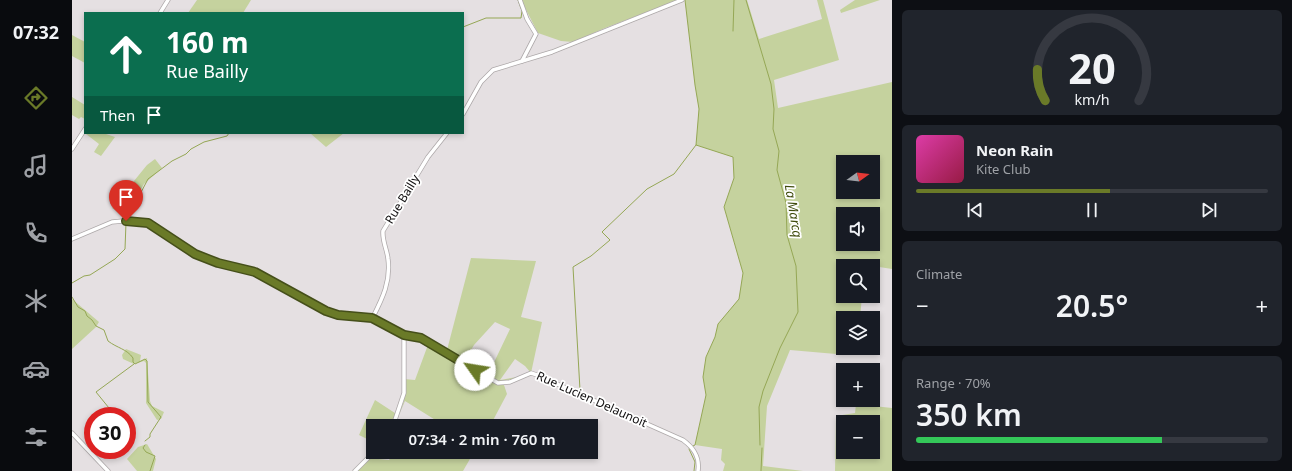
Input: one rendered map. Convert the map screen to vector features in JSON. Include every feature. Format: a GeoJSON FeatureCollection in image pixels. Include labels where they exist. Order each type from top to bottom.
{"type":"FeatureCollection","features":[{"type":"Feature","properties":{"kind":"street"},"geometry":{"type":"LineString","coordinates":[[161,12],[168,0]]}},
{"type":"Feature","properties":{"kind":"street"},"geometry":{"type":"LineString","coordinates":[[520,0],[527,19],[536,34],[522,61]]}},
{"type":"Feature","properties":{"kind":"street"},"geometry":{"type":"LineString","coordinates":[[464,112],[481,82],[489,73],[552,52],[682,0]]}},
{"type":"Feature","properties":{"kind":"street"},"geometry":{"type":"LineString","coordinates":[[72,149],[74,143],[84,130]]}},
{"type":"Feature","properties":{"kind":"street","name":"Rue Bailly"},"geometry":{"type":"LineString","coordinates":[[372,318],[384,295],[388,279],[389,261],[383,238],[383,232],[428,157],[446,134]]}},
{"type":"Feature","properties":{"kind":"street"},"geometry":{"type":"LineString","coordinates":[[72,239],[112,222],[123,221],[148,223],[195,254],[218,263],[255,272],[326,311],[338,315],[372,318],[404,335],[404,393],[395,419]]}},
{"type":"Feature","properties":{"kind":"street","name":"Rue Lucien Delaunoit"},"geometry":{"type":"LineString","coordinates":[[404,335],[421,338],[498,383],[510,382],[531,373],[676,437],[693,449],[698,461],[698,471]]}},
{"type":"Feature","properties":{"kind":"street"},"geometry":{"type":"LineString","coordinates":[[72,433],[108,471]]}},
{"type":"Feature","properties":{"kind":"street"},"geometry":{"type":"LineString","coordinates":[[355,471],[367,459]]}},
{"type":"Feature","properties":{"kind":"green space"},"geometry":{"type":"Polygon","coordinates":[[[197,0],[251,0],[244,12],[189,12],[197,0]]]}},
{"type":"Feature","properties":{"kind":"green space"},"geometry":{"type":"Polygon","coordinates":[[[521,0],[679,0],[605,28],[573,42],[561,41],[538,33],[521,0]]]}},
{"type":"Feature","properties":{"kind":"green space"},"geometry":{"type":"Polygon","coordinates":[[[685,0],[747,0],[759,39],[822,19],[817,0],[823,0],[839,60],[774,80],[778,108],[892,82],[892,269],[880,267],[880,259],[836,259],[836,303],[861,303],[861,311],[836,311],[836,354],[790,350],[767,406],[763,466],[803,471],[723,471],[725,464],[721,460],[722,449],[695,445],[706,395],[703,377],[706,357],[715,337],[718,324],[739,299],[743,273],[724,207],[734,178],[733,157],[696,145],[699,109],[685,0]]]}},
{"type":"Feature","properties":{"kind":"green space"},"geometry":{"type":"Polygon","coordinates":[[[855,0],[880,0],[841,13],[840,10],[855,0]]]}},
{"type":"Feature","properties":{"kind":"green space"},"geometry":{"type":"Polygon","coordinates":[[[72,35],[84,41],[84,62],[72,56],[72,35]]]}},
{"type":"Feature","properties":{"kind":"green space"},"geometry":{"type":"Polygon","coordinates":[[[72,97],[84,104],[84,118],[81,117],[79,119],[72,115],[72,97]]]}},
{"type":"Feature","properties":{"kind":"green space"},"geometry":{"type":"Polygon","coordinates":[[[86,134],[106,134],[115,137],[101,156],[94,152],[99,144],[86,134]]]}},
{"type":"Feature","properties":{"kind":"green space"},"geometry":{"type":"Polygon","coordinates":[[[311,134],[343,134],[326,147],[311,134]]]}},
{"type":"Feature","properties":{"kind":"green space"},"geometry":{"type":"Polygon","coordinates":[[[155,159],[162,168],[144,184],[126,217],[112,208],[147,165],[155,159]]]}},
{"type":"Feature","properties":{"kind":"green space"},"geometry":{"type":"Polygon","coordinates":[[[471,258],[536,261],[521,317],[542,322],[531,373],[525,366],[515,359],[500,380],[517,377],[503,382],[507,394],[494,419],[434,419],[405,401],[399,415],[404,401],[404,379],[415,380],[429,342],[446,351],[435,344],[447,350],[471,258]],[[495,322],[474,345],[463,363],[487,377],[510,329],[495,322]]]}},
{"type":"Feature","properties":{"kind":"green space"},"geometry":{"type":"Polygon","coordinates":[[[72,299],[99,322],[96,327],[72,349],[72,299]]]}},
{"type":"Feature","properties":{"kind":"green space"},"geometry":{"type":"Polygon","coordinates":[[[126,349],[141,355],[140,361],[147,358],[150,401],[152,406],[164,412],[161,419],[157,420],[146,403],[146,363],[144,361],[134,364],[123,359],[122,355],[126,349]]]}},
{"type":"Feature","properties":{"kind":"green space"},"geometry":{"type":"Polygon","coordinates":[[[375,400],[398,415],[396,419],[366,419],[375,400]]]}},
{"type":"Feature","properties":{"kind":"green space"},"geometry":{"type":"Polygon","coordinates":[[[856,407],[892,408],[892,471],[835,471],[836,416],[836,459],[880,459],[880,415],[842,415],[855,413],[856,407]]]}},
{"type":"Feature","properties":{"kind":"green space"},"geometry":{"type":"Polygon","coordinates":[[[366,420],[366,438],[359,435],[366,420]]]}},
{"type":"Feature","properties":{"kind":"green space"},"geometry":{"type":"Polygon","coordinates":[[[147,444],[156,459],[153,471],[137,471],[127,459],[136,459],[136,449],[147,444]]]}},
{"type":"Feature","properties":{"kind":"green space"},"geometry":{"type":"Polygon","coordinates":[[[367,459],[470,459],[463,471],[355,471],[367,459]]]}},
{"type":"Feature","properties":{"kind":"waterway"},"geometry":{"type":"LineString","coordinates":[[464,27],[486,18],[521,18],[522,11],[518,0]]}},
{"type":"Feature","properties":{"kind":"waterway"},"geometry":{"type":"LineString","coordinates":[[685,0],[699,109],[696,145],[733,157],[734,178],[724,207],[743,273],[739,299],[718,324],[715,337],[706,357],[703,377],[706,395],[695,445],[693,446]]}},
{"type":"Feature","properties":{"kind":"waterway"},"geometry":{"type":"LineString","coordinates":[[733,31],[734,0]]}},
{"type":"Feature","properties":{"kind":"waterway","name":"La Marcq"},"geometry":{"type":"LineString","coordinates":[[746,0],[771,84],[774,109],[773,129],[779,151],[777,170],[786,203],[787,235],[796,266],[798,312],[780,348],[763,391],[759,407],[760,445]]}},
{"type":"Feature","properties":{"kind":"waterway"},"geometry":{"type":"LineString","coordinates":[[127,219],[148,179],[172,161],[186,154],[191,149],[204,142],[227,136],[228,134]]}},
{"type":"Feature","properties":{"kind":"waterway"},"geometry":{"type":"LineString","coordinates":[[580,390],[573,267],[591,256],[610,240],[602,232],[647,189],[674,174],[696,145]]}},
{"type":"Feature","properties":{"kind":"waterway"},"geometry":{"type":"LineString","coordinates":[[72,283],[84,276],[90,275],[115,259],[125,249],[126,223]]}},
{"type":"Feature","properties":{"kind":"waterway"},"geometry":{"type":"LineString","coordinates":[[72,297],[78,307],[85,311],[87,316],[96,326],[104,330],[108,341],[131,355],[135,364],[145,359],[147,361],[148,402],[161,417],[150,434],[150,437],[145,441]]}},
{"type":"Feature","properties":{"kind":"waterway"},"geometry":{"type":"LineString","coordinates":[[108,407],[96,392],[134,364]]}},
{"type":"Feature","properties":{"kind":"waterway"},"geometry":{"type":"LineString","coordinates":[[145,445],[143,448],[146,452],[155,456],[150,471]]}},
{"type":"Feature","properties":{"kind":"waterway","name":"La Marcq"},"geometry":{"type":"LineString","coordinates":[[761,471],[762,448]]}},
{"type":"Feature","properties":{"kind":"waterway"},"geometry":{"type":"LineString","coordinates":[[689,449],[695,462],[694,471]]}},
{"type":"Feature","properties":{"kind":"route"},"geometry":{"type":"LineString","coordinates":[[126,221],[148,223],[162,230],[204,259],[255,272],[326,311],[338,315],[372,318],[404,335],[412,335],[421,338],[475,370]]}}]}
